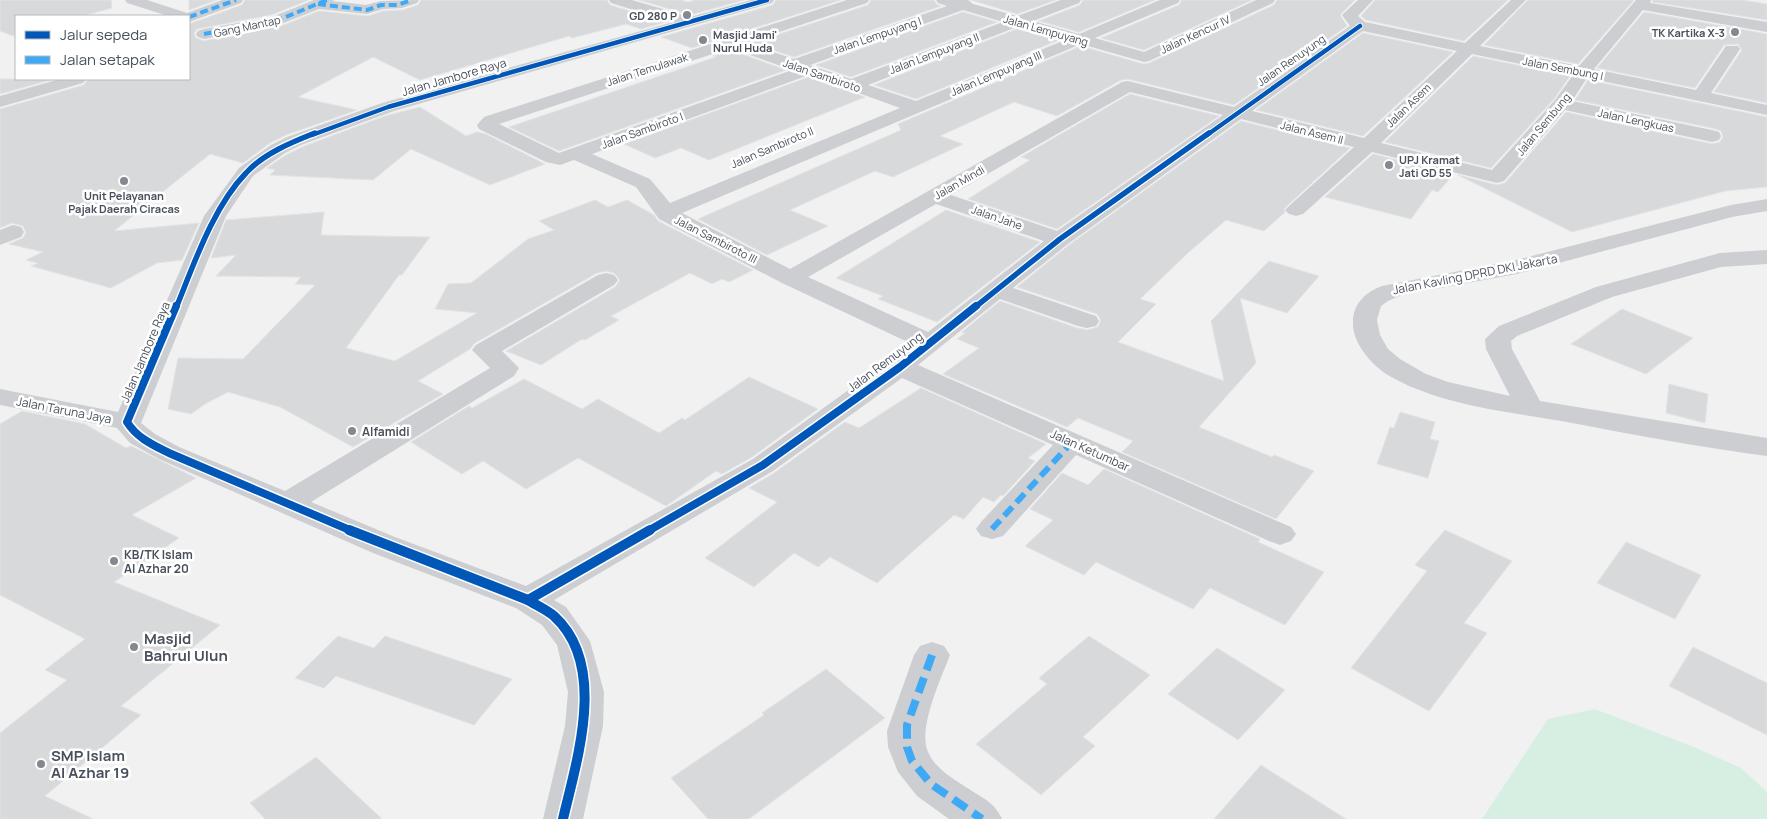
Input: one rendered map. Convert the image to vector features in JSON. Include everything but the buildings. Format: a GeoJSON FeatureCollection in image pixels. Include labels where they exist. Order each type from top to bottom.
{"type":"FeatureCollection","features":[{"type":"Feature","properties":{"kind":"street"},"geometry":{"type":"LineString","coordinates":[[132,0],[179,15]]}},
{"type":"Feature","properties":{"kind":"street"},"geometry":{"type":"LineString","coordinates":[[190,18],[236,0]]}},
{"type":"Feature","properties":{"kind":"street","name":"Gang Mantap"},"geometry":{"type":"LineString","coordinates":[[190,19],[203,30],[199,39],[276,21],[323,2],[367,10],[380,4],[402,4],[412,0]]}},
{"type":"Feature","properties":{"kind":"street"},"geometry":{"type":"LineString","coordinates":[[616,0],[691,22]]}},
{"type":"Feature","properties":{"kind":"street","name":"Jalan Jambore Raya"},"geometry":{"type":"LineString","coordinates":[[563,819],[584,726],[586,692],[580,664],[568,634],[554,616],[528,600],[384,545],[169,453],[139,436],[131,429],[127,422],[215,216],[246,172],[278,149],[294,141],[388,107],[767,0]]}},
{"type":"Feature","properties":{"kind":"street","name":"Jalan Temulawak"},"geometry":{"type":"LineString","coordinates":[[490,121],[862,0]]}},
{"type":"Feature","properties":{"kind":"street","name":"Jalan Lempuyang"},"geometry":{"type":"LineString","coordinates":[[943,0],[1138,56],[1149,56]]}},
{"type":"Feature","properties":{"kind":"street","name":"Jalan Lempuyang I"},"geometry":{"type":"LineString","coordinates":[[800,67],[976,0]]}},
{"type":"Feature","properties":{"kind":"street","name":"Jalan Lempuyang II"},"geometry":{"type":"LineString","coordinates":[[850,84],[1074,0]]}},
{"type":"Feature","properties":{"kind":"street","name":"Jalan Lempuyang III"},"geometry":{"type":"LineString","coordinates":[[915,107],[1173,0]]}},
{"type":"Feature","properties":{"kind":"street","name":"Jalan Kencur IV"},"geometry":{"type":"LineString","coordinates":[[1149,56],[1268,0]]}},
{"type":"Feature","properties":{"kind":"street","name":"Jalan Asem"},"geometry":{"type":"LineString","coordinates":[[1296,210],[1367,146],[1519,0]]}},
{"type":"Feature","properties":{"kind":"street"},"geometry":{"type":"LineString","coordinates":[[1360,1],[1350,14],[1360,26]]}},
{"type":"Feature","properties":{"kind":"street"},"geometry":{"type":"LineString","coordinates":[[1641,2],[1767,28]]}},
{"type":"Feature","properties":{"kind":"street","name":"Jalan Sembung"},"geometry":{"type":"LineString","coordinates":[[1497,176],[1561,104],[1583,72],[1641,2]]}},
{"type":"Feature","properties":{"kind":"street","name":"Jalan Sembung I"},"geometry":{"type":"LineString","coordinates":[[1360,26],[1767,110]]}},
{"type":"Feature","properties":{"kind":"street","name":"Jalan Renuyung"},"geometry":{"type":"LineString","coordinates":[[1236,112],[1360,26]]}},
{"type":"Feature","properties":{"kind":"street","name":"Jalan Sambiroto"},"geometry":{"type":"LineString","coordinates":[[729,42],[915,107]]}},
{"type":"Feature","properties":{"kind":"street"},"geometry":{"type":"LineString","coordinates":[[1700,97],[1732,49]]}},
{"type":"Feature","properties":{"kind":"street","name":"Jalan Sambiroto I"},"geometry":{"type":"LineString","coordinates":[[490,121],[486,125],[553,158],[561,159],[800,67]]}},
{"type":"Feature","properties":{"kind":"street"},"geometry":{"type":"LineString","coordinates":[[0,102],[75,80]]}},
{"type":"Feature","properties":{"kind":"street","name":"Jalan Asem II"},"geometry":{"type":"LineString","coordinates":[[1128,86],[1367,146],[1497,176]]}},
{"type":"Feature","properties":{"kind":"street","name":"Jalan Mindi"},"geometry":{"type":"LineString","coordinates":[[790,278],[1128,86]]}},
{"type":"Feature","properties":{"kind":"street"},"geometry":{"type":"LineString","coordinates":[[863,110],[890,98]]}},
{"type":"Feature","properties":{"kind":"street","name":"Jalan Lengkuas"},"geometry":{"type":"LineString","coordinates":[[1561,104],[1712,136]]}},
{"type":"Feature","properties":{"kind":"street","name":"Jalan Sambiroto III"},"geometry":{"type":"LineString","coordinates":[[915,107],[663,199],[667,214],[790,278],[930,343]]}},
{"type":"Feature","properties":{"kind":"street","name":"Jalan Remuyung"},"geometry":{"type":"LineString","coordinates":[[528,600],[763,465],[900,367],[1060,239],[1236,112]]}},
{"type":"Feature","properties":{"kind":"street"},"geometry":{"type":"LineString","coordinates":[[576,154],[643,182],[663,199]]}},
{"type":"Feature","properties":{"kind":"street","name":"Jalan Jahe"},"geometry":{"type":"LineString","coordinates":[[934,196],[1060,239]]}},
{"type":"Feature","properties":{"kind":"street","name":"Jalan Kavling DPRD DKI Jakarta"},"geometry":{"type":"LineString","coordinates":[[1767,205],[1715,215],[1517,267],[1397,289],[1380,294],[1371,300],[1366,312],[1365,328],[1377,352],[1397,369],[1449,390],[1530,407],[1767,447]]}},
{"type":"Feature","properties":{"kind":"street"},"geometry":{"type":"LineString","coordinates":[[1530,407],[1499,349],[1498,339],[1508,331],[1604,292],[1720,260],[1767,257]]}},
{"type":"Feature","properties":{"kind":"street"},"geometry":{"type":"LineString","coordinates":[[286,504],[505,370],[506,368],[486,350],[606,280]]}},
{"type":"Feature","properties":{"kind":"street"},"geometry":{"type":"LineString","coordinates":[[996,290],[1087,321]]}},
{"type":"Feature","properties":{"kind":"street","name":"Jalan Ketumbar"},"geometry":{"type":"LineString","coordinates":[[900,367],[1280,534]]}},
{"type":"Feature","properties":{"kind":"street","name":"Jalan Taruna Jaya"},"geometry":{"type":"LineString","coordinates":[[0,397],[127,422]]}},
{"type":"Feature","properties":{"kind":"street"},"geometry":{"type":"LineString","coordinates":[[0,418],[27,403]]}},
{"type":"Feature","properties":{"kind":"street"},"geometry":{"type":"LineString","coordinates":[[992,529],[1072,442]]}},
{"type":"Feature","properties":{"kind":"street"},"geometry":{"type":"LineString","coordinates":[[932,655],[906,730],[906,744],[910,757],[918,770],[933,786],[982,819]]}},
{"type":"Feature","properties":{"kind":"green space"},"geometry":{"type":"Polygon","coordinates":[[[1595,709],[1694,747],[1741,768],[1767,792],[1767,819],[1482,819],[1548,719],[1595,709]]]}},
{"type":"Feature","properties":{"kind":"marked path"},"geometry":{"type":"LineString","coordinates":[[190,17],[236,0]]}},
{"type":"Feature","properties":{"kind":"marked path"},"geometry":{"type":"LineString","coordinates":[[204,34],[276,21],[327,0]]}},
{"type":"Feature","properties":{"kind":"marked path"},"geometry":{"type":"LineString","coordinates":[[318,4],[367,10],[381,5],[397,5],[412,0]]}},
{"type":"Feature","properties":{"kind":"marked path"},"geometry":{"type":"LineString","coordinates":[[992,529],[1072,442]]}},
{"type":"Feature","properties":{"kind":"marked path"},"geometry":{"type":"LineString","coordinates":[[932,655],[907,725],[907,747],[912,761],[931,784],[982,819]]}},
{"type":"Feature","properties":{"kind":"cycle path"},"geometry":{"type":"LineString","coordinates":[[563,819],[584,726],[586,692],[573,641],[554,616],[528,600],[384,545],[169,453],[140,437],[130,428],[127,422],[215,216],[246,172],[278,149],[294,141],[388,107],[767,0]]}},
{"type":"Feature","properties":{"kind":"cycle path"},"geometry":{"type":"LineString","coordinates":[[528,600],[763,465],[900,367],[1060,239],[1360,26]]}},
{"type":"Feature","properties":{"kind":"place","name":"GD 280 P"},"geometry":{"type":"Point","coordinates":[687,15]}},
{"type":"Feature","properties":{"kind":"place","name":"TK Kartika X-3"},"geometry":{"type":"Point","coordinates":[1735,32]}},
{"type":"Feature","properties":{"kind":"place","name":"Masjid Jami' Nurul Huda"},"geometry":{"type":"Point","coordinates":[703,40]}},
{"type":"Feature","properties":{"kind":"place","name":"UPJ Kramat Jati GD 55"},"geometry":{"type":"Point","coordinates":[1389,165]}},
{"type":"Feature","properties":{"kind":"place","name":"Unit Pelayanan Pajak Daerah Ciracas"},"geometry":{"type":"Point","coordinates":[124,181]}},
{"type":"Feature","properties":{"kind":"place","name":"Alfamidi"},"geometry":{"type":"Point","coordinates":[352,431]}},
{"type":"Feature","properties":{"kind":"place","name":"KB/TK Islam Al Azhar 20"},"geometry":{"type":"Point","coordinates":[114,561]}},
{"type":"Feature","properties":{"kind":"place","name":"Masjid Bahrul Ulun"},"geometry":{"type":"Point","coordinates":[134,647]}},
{"type":"Feature","properties":{"kind":"place","name":"SMP Islam Al Azhar 19"},"geometry":{"type":"Point","coordinates":[41,764]}}]}
